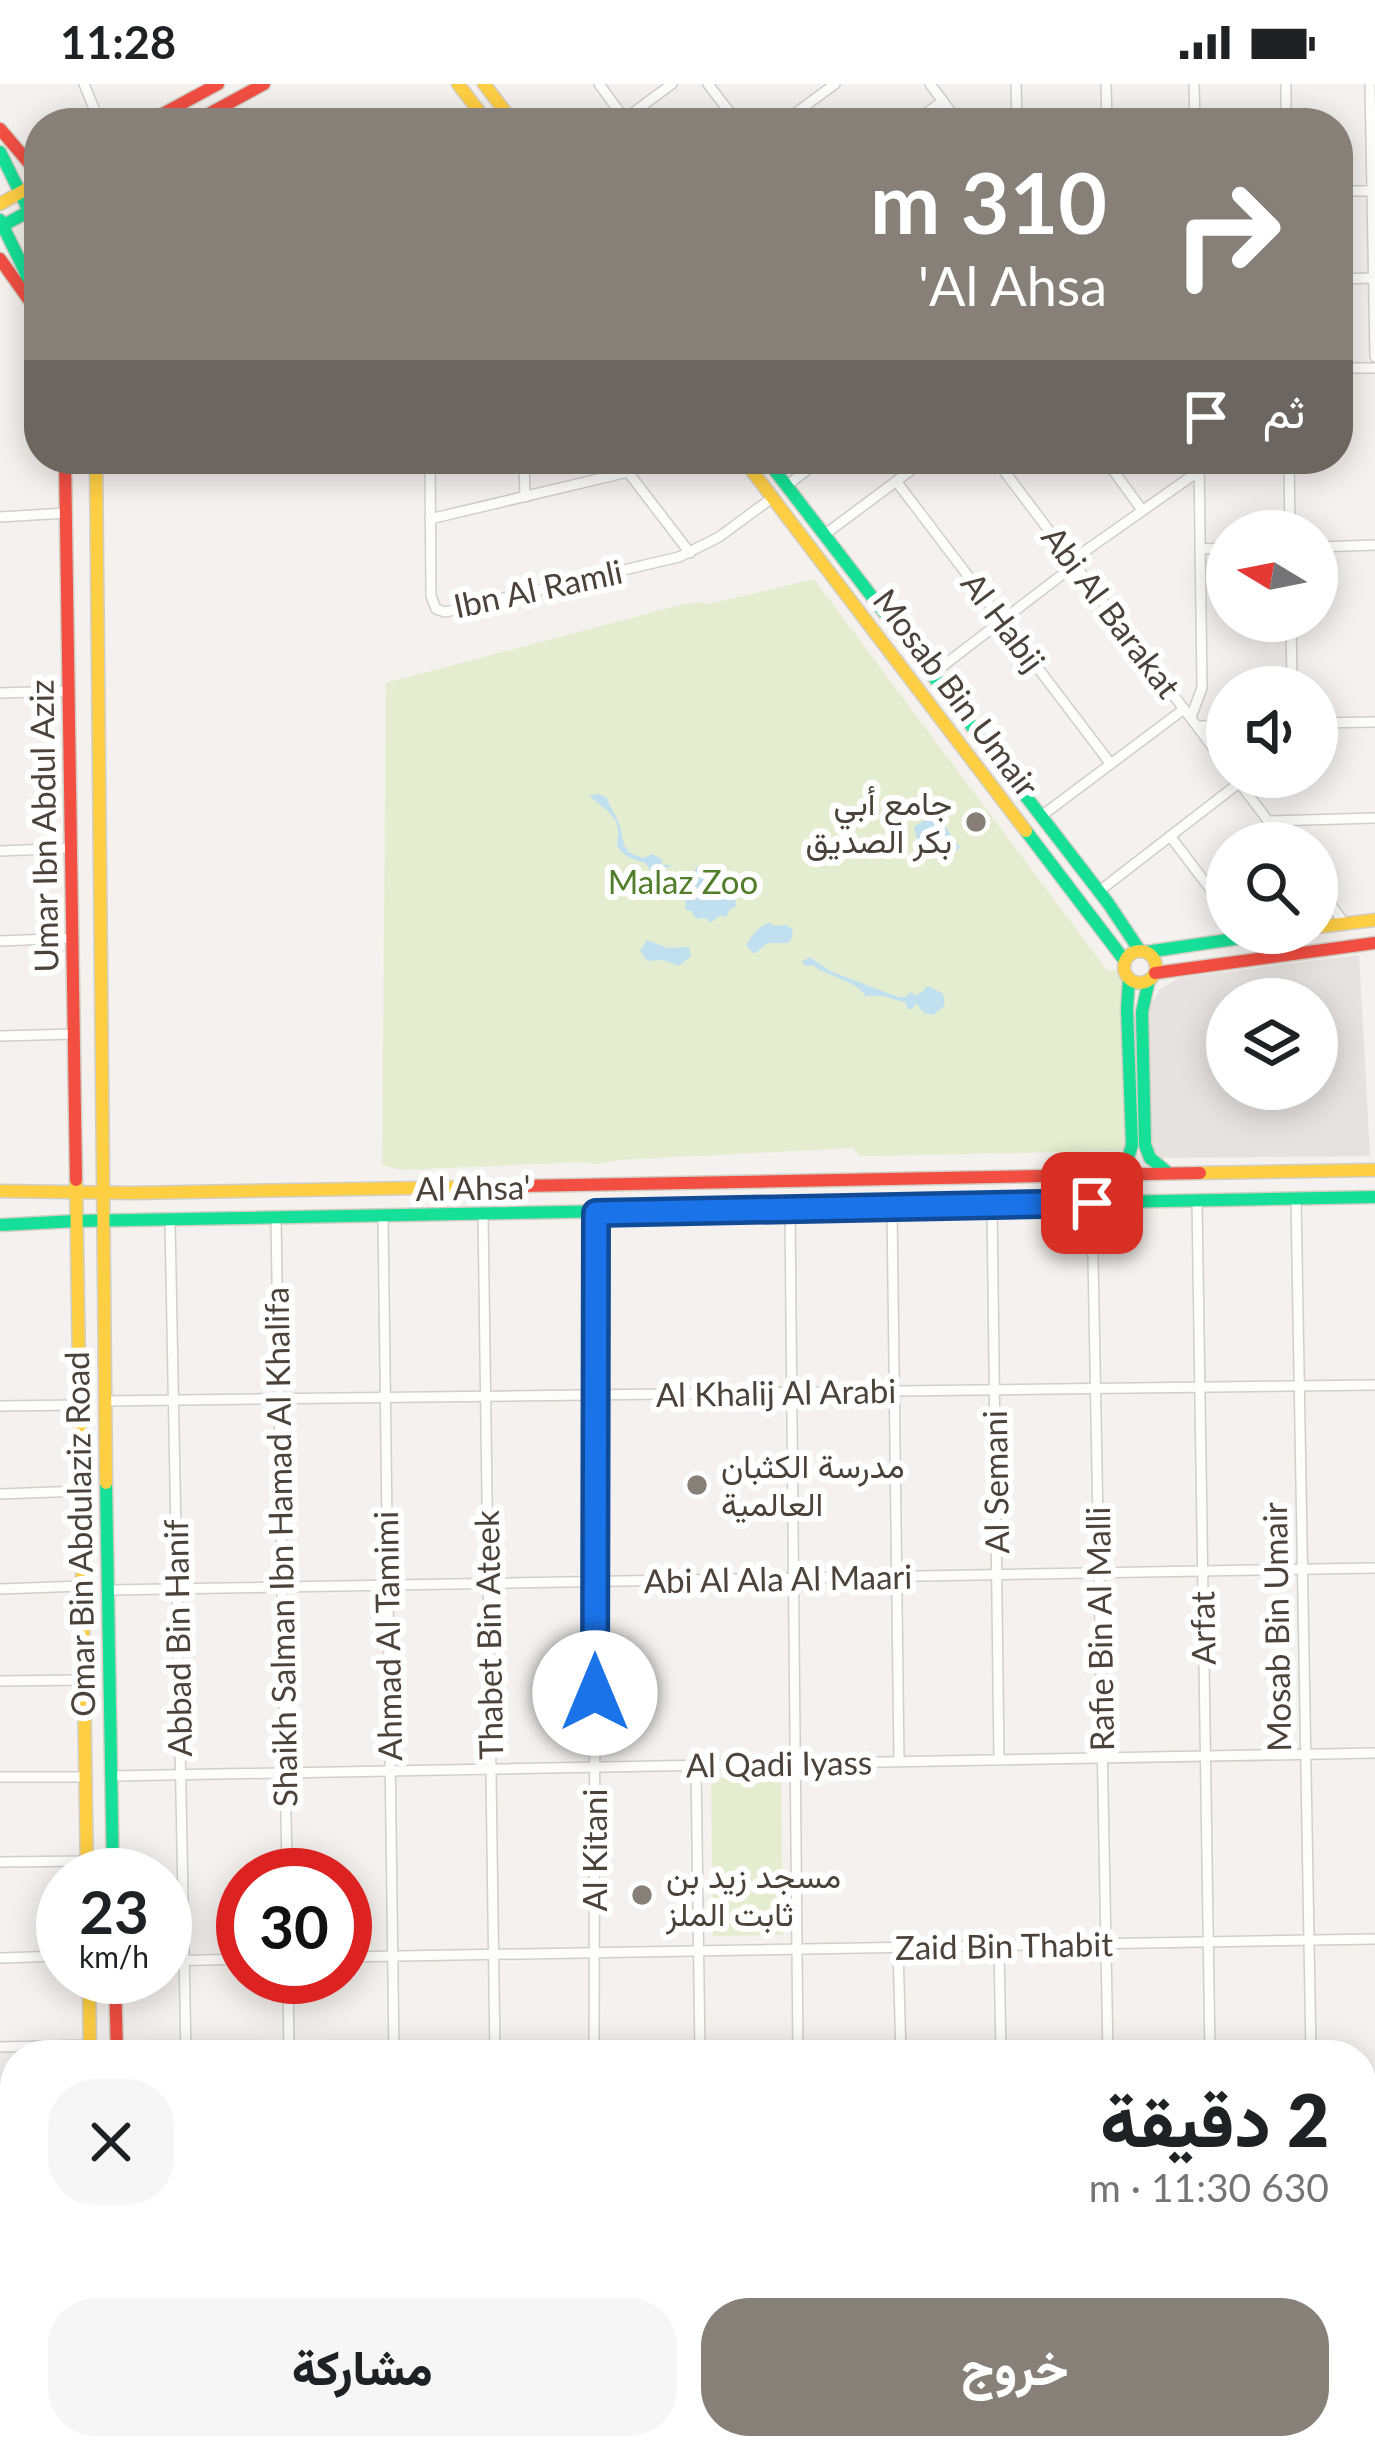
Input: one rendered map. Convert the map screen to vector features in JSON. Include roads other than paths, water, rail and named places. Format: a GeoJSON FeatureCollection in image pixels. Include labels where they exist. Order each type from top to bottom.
{"type":"FeatureCollection","features":[{"type":"Feature","properties":{"kind":"main road"},"geometry":{"type":"LineString","coordinates":[[174,108],[218,84]]}},
{"type":"Feature","properties":{"kind":"main road"},"geometry":{"type":"LineString","coordinates":[[220,108],[264,84]]}},
{"type":"Feature","properties":{"kind":"main road"},"geometry":{"type":"LineString","coordinates":[[458,84],[476,108]]}},
{"type":"Feature","properties":{"kind":"main road"},"geometry":{"type":"LineString","coordinates":[[484,84],[502,108]]}},
{"type":"Feature","properties":{"kind":"main road"},"geometry":{"type":"LineString","coordinates":[[0,129],[24,157]]}},
{"type":"Feature","properties":{"kind":"main road"},"geometry":{"type":"LineString","coordinates":[[0,152],[24,197]]}},
{"type":"Feature","properties":{"kind":"main road"},"geometry":{"type":"LineString","coordinates":[[0,204],[24,190]]}},
{"type":"Feature","properties":{"kind":"main road"},"geometry":{"type":"LineString","coordinates":[[1,224],[24,269]]}},
{"type":"Feature","properties":{"kind":"main road"},"geometry":{"type":"LineString","coordinates":[[0,259],[24,292]]}},
{"type":"Feature","properties":{"kind":"main road","name":"Umar Ibn Abdul Aziz"},"geometry":{"type":"LineString","coordinates":[[65,474],[75,1193]]}},
{"type":"Feature","properties":{"kind":"main road","name":"Umar Ibn Abdul Aziz"},"geometry":{"type":"LineString","coordinates":[[97,474],[104,1192]]}},
{"type":"Feature","properties":{"kind":"main road","name":"Mosab Bin Umair"},"geometry":{"type":"LineString","coordinates":[[754,474],[1125,961],[1130,979],[1127,1009],[1138,1145]]}},
{"type":"Feature","properties":{"kind":"main road","name":"Mosab Bin Umair"},"geometry":{"type":"LineString","coordinates":[[777,474],[1143,951],[1154,958],[1142,1012],[1138,1145]]}},
{"type":"Feature","properties":{"kind":"main road"},"geometry":{"type":"LineString","coordinates":[[1338,924],[1375,920]]}},
{"type":"Feature","properties":{"kind":"main road"},"geometry":{"type":"LineString","coordinates":[[1125,961],[1131,953],[1206,941]]}},
{"type":"Feature","properties":{"kind":"main road"},"geometry":{"type":"LineString","coordinates":[[1130,979],[1137,983],[1152,976],[1375,943]]}},
{"type":"Feature","properties":{"kind":"main road"},"geometry":{"type":"LineString","coordinates":[[1115,1174],[1138,1145],[1154,1164],[1174,1173]]}},
{"type":"Feature","properties":{"kind":"main road"},"geometry":{"type":"LineString","coordinates":[[76,1162],[86,1184],[98,1183],[104,1170]]}},
{"type":"Feature","properties":{"kind":"main road","name":"Al Ahsa'"},"geometry":{"type":"LineString","coordinates":[[0,1191],[1375,1170]]}},
{"type":"Feature","properties":{"kind":"main road"},"geometry":{"type":"LineString","coordinates":[[53,1223],[66,1214],[68,1206],[64,1196],[55,1192]]}},
{"type":"Feature","properties":{"kind":"main road","name":"Omar Bin Abdulaziz Road"},"geometry":{"type":"LineString","coordinates":[[104,1192],[112,1848]]}},
{"type":"Feature","properties":{"kind":"main road"},"geometry":{"type":"LineString","coordinates":[[129,1221],[121,1216],[119,1202],[133,1192]]}},
{"type":"Feature","properties":{"kind":"main road","name":"Omar Bin Abdulaziz Road"},"geometry":{"type":"LineString","coordinates":[[75,1193],[87,1848]]}},
{"type":"Feature","properties":{"kind":"main road","name":"Al Ahsa'"},"geometry":{"type":"LineString","coordinates":[[0,1225],[1375,1197]]}},
{"type":"Feature","properties":{"kind":"main road"},"geometry":{"type":"LineString","coordinates":[[76,1250],[82,1236],[91,1234],[102,1258]]}},
{"type":"Feature","properties":{"kind":"main road"},"geometry":{"type":"LineString","coordinates":[[89,2004],[90,2040]]}},
{"type":"Feature","properties":{"kind":"main road"},"geometry":{"type":"LineString","coordinates":[[116,2004],[117,2040]]}},
{"type":"Feature","properties":{"kind":"street"},"geometry":{"type":"LineString","coordinates":[[640,108],[672,84]]}},
{"type":"Feature","properties":{"kind":"street"},"geometry":{"type":"LineString","coordinates":[[803,108],[836,84]]}},
{"type":"Feature","properties":{"kind":"street"},"geometry":{"type":"LineString","coordinates":[[930,84],[948,108]]}},
{"type":"Feature","properties":{"kind":"street"},"geometry":{"type":"LineString","coordinates":[[1370,84],[1375,357]]}},
{"type":"Feature","properties":{"kind":"street"},"geometry":{"type":"LineString","coordinates":[[933,108],[943,101]]}},
{"type":"Feature","properties":{"kind":"street","name":"Ibn Al Ramli"},"geometry":{"type":"LineString","coordinates":[[430,474],[431,601],[445,612],[658,564],[719,537],[772,498]]}},
{"type":"Feature","properties":{"kind":"street"},"geometry":{"type":"LineString","coordinates":[[524,474],[525,497]]}},
{"type":"Feature","properties":{"kind":"street"},"geometry":{"type":"LineString","coordinates":[[430,519],[620,474]]}},
{"type":"Feature","properties":{"kind":"street"},"geometry":{"type":"LineString","coordinates":[[630,474],[689,553]]}},
{"type":"Feature","properties":{"kind":"street"},"geometry":{"type":"LineString","coordinates":[[786,486],[802,474]]}},
{"type":"Feature","properties":{"kind":"street"},"geometry":{"type":"LineString","coordinates":[[824,535],[906,474]]}},
{"type":"Feature","properties":{"kind":"street","name":"Abi Al Barakat"},"geometry":{"type":"LineString","coordinates":[[1007,474],[1206,737]]}},
{"type":"Feature","properties":{"kind":"street"},"geometry":{"type":"LineString","coordinates":[[1116,474],[1142,510]]}},
{"type":"Feature","properties":{"kind":"street"},"geometry":{"type":"LineString","coordinates":[[931,675],[1188,474]]}},
{"type":"Feature","properties":{"kind":"street"},"geometry":{"type":"LineString","coordinates":[[1040,817],[1110,764],[1191,717],[1202,688],[1199,474]]}},
{"type":"Feature","properties":{"kind":"street"},"geometry":{"type":"LineString","coordinates":[[1289,474],[1290,510]]}},
{"type":"Feature","properties":{"kind":"street","name":"Al Habij"},"geometry":{"type":"LineString","coordinates":[[896,481],[1110,764]]}},
{"type":"Feature","properties":{"kind":"street"},"geometry":{"type":"LineString","coordinates":[[0,517],[66,513]]}},
{"type":"Feature","properties":{"kind":"street"},"geometry":{"type":"LineString","coordinates":[[1338,546],[1375,545]]}},
{"type":"Feature","properties":{"kind":"street"},"geometry":{"type":"LineString","coordinates":[[1200,549],[1206,549]]}},
{"type":"Feature","properties":{"kind":"street"},"geometry":{"type":"LineString","coordinates":[[0,693],[68,692]]}},
{"type":"Feature","properties":{"kind":"street"},"geometry":{"type":"LineString","coordinates":[[1191,717],[1206,720]]}},
{"type":"Feature","properties":{"kind":"street"},"geometry":{"type":"LineString","coordinates":[[1338,723],[1375,722]]}},
{"type":"Feature","properties":{"kind":"street"},"geometry":{"type":"LineString","coordinates":[[1098,892],[1215,798]]}},
{"type":"Feature","properties":{"kind":"street"},"geometry":{"type":"LineString","coordinates":[[1251,798],[1269,821],[1375,818]]}},
{"type":"Feature","properties":{"kind":"street"},"geometry":{"type":"LineString","coordinates":[[1170,836],[1206,883]]}},
{"type":"Feature","properties":{"kind":"street"},"geometry":{"type":"LineString","coordinates":[[0,851],[71,848]]}},
{"type":"Feature","properties":{"kind":"street"},"geometry":{"type":"LineString","coordinates":[[1338,914],[1345,923]]}},
{"type":"Feature","properties":{"kind":"street"},"geometry":{"type":"LineString","coordinates":[[0,941],[73,938]]}},
{"type":"Feature","properties":{"kind":"street"},"geometry":{"type":"LineString","coordinates":[[0,1036],[74,1034]]}},
{"type":"Feature","properties":{"kind":"street","name":"Mosab Bin Umair"},"geometry":{"type":"LineString","coordinates":[[1297,1198],[1311,2040]]}},
{"type":"Feature","properties":{"kind":"street","name":"Arfat"},"geometry":{"type":"LineString","coordinates":[[1196,1201],[1210,2040]]}},
{"type":"Feature","properties":{"kind":"street","name":"Rafie Bin Al Malli"},"geometry":{"type":"LineString","coordinates":[[1092,1203],[1108,2040]]}},
{"type":"Feature","properties":{"kind":"street","name":"Al Semani"},"geometry":{"type":"LineString","coordinates":[[992,1204],[999,1760]]}},
{"type":"Feature","properties":{"kind":"street"},"geometry":{"type":"LineString","coordinates":[[892,1207],[899,1762]]}},
{"type":"Feature","properties":{"kind":"street"},"geometry":{"type":"LineString","coordinates":[[790,1209],[798,2040]]}},
{"type":"Feature","properties":{"kind":"street","name":"Al Kitani"},"geometry":{"type":"LineString","coordinates":[[594,2040],[596,1213]]}},
{"type":"Feature","properties":{"kind":"street","name":"Thabet Bin Ateek"},"geometry":{"type":"LineString","coordinates":[[482,1214],[495,2040]]}},
{"type":"Feature","properties":{"kind":"street","name":"Ahmad Al Tamimi"},"geometry":{"type":"LineString","coordinates":[[382,1217],[394,2040]]}},
{"type":"Feature","properties":{"kind":"street","name":"Shaikh Salman Ibn Hamad Al Khalifa"},"geometry":{"type":"LineString","coordinates":[[276,1219],[286,1848]]}},
{"type":"Feature","properties":{"kind":"street","name":"Abbad Bin Hanif"},"geometry":{"type":"LineString","coordinates":[[170,1221],[182,1848]]}},
{"type":"Feature","properties":{"kind":"street","name":"Al Khalij Al Arabi"},"geometry":{"type":"LineString","coordinates":[[105,1401],[1375,1385]]}},
{"type":"Feature","properties":{"kind":"street"},"geometry":{"type":"LineString","coordinates":[[0,1406],[79,1405]]}},
{"type":"Feature","properties":{"kind":"street"},"geometry":{"type":"LineString","coordinates":[[0,1494],[81,1491]]}},
{"type":"Feature","properties":{"kind":"street","name":"Abi Al Ala Al Maari"},"geometry":{"type":"LineString","coordinates":[[109,1590],[1375,1568]]}},
{"type":"Feature","properties":{"kind":"street"},"geometry":{"type":"LineString","coordinates":[[0,1588],[82,1586]]}},
{"type":"Feature","properties":{"kind":"street"},"geometry":{"type":"LineString","coordinates":[[0,1681],[84,1680]]}},
{"type":"Feature","properties":{"kind":"street","name":"Al Qadi Iyass"},"geometry":{"type":"LineString","coordinates":[[111,1776],[1375,1753]]}},
{"type":"Feature","properties":{"kind":"street"},"geometry":{"type":"LineString","coordinates":[[696,1766],[700,2040]]}},
{"type":"Feature","properties":{"kind":"street"},"geometry":{"type":"LineString","coordinates":[[0,1777],[85,1777]]}},
{"type":"Feature","properties":{"kind":"street"},"geometry":{"type":"LineString","coordinates":[[0,1862],[36,1864]]}},
{"type":"Feature","properties":{"kind":"street","name":"Zaid Bin Thabit"},"geometry":{"type":"LineString","coordinates":[[372,1957],[1375,1939]]}},
{"type":"Feature","properties":{"kind":"street"},"geometry":{"type":"LineString","coordinates":[[999,1946],[1001,2040]]}},
{"type":"Feature","properties":{"kind":"street"},"geometry":{"type":"LineString","coordinates":[[898,1948],[900,2040]]}},
{"type":"Feature","properties":{"kind":"street"},"geometry":{"type":"LineString","coordinates":[[0,1958],[36,1957]]}},
{"type":"Feature","properties":{"kind":"street","name":"Abbad Bin Hanif"},"geometry":{"type":"LineString","coordinates":[[185,2004],[187,2040]]}},
{"type":"Feature","properties":{"kind":"street"},"geometry":{"type":"LineString","coordinates":[[289,2004],[290,2040]]}},
{"type":"Feature","properties":{"kind":"water"},"geometry":{"type":"Polygon","coordinates":[[[589,795],[607,798],[628,851],[644,858],[652,854],[663,860],[661,864],[673,866],[651,871],[623,853],[617,846],[616,821],[589,795]]]}},
{"type":"Feature","properties":{"kind":"water"},"geometry":{"type":"Polygon","coordinates":[[[935,813],[960,847],[950,859],[930,857],[916,835],[914,827],[935,813]]]}},
{"type":"Feature","properties":{"kind":"water"},"geometry":{"type":"Polygon","coordinates":[[[696,867],[725,867],[735,877],[739,892],[736,907],[711,923],[685,909],[681,893],[685,878],[696,867]]]}},
{"type":"Feature","properties":{"kind":"water"},"geometry":{"type":"Polygon","coordinates":[[[770,923],[786,925],[793,936],[788,943],[768,943],[754,954],[746,945],[759,928],[770,923]]]}},
{"type":"Feature","properties":{"kind":"water"},"geometry":{"type":"Polygon","coordinates":[[[647,940],[668,948],[689,947],[691,956],[679,966],[647,961],[640,951],[647,940]]]}},
{"type":"Feature","properties":{"kind":"water"},"geometry":{"type":"Polygon","coordinates":[[[810,957],[830,971],[898,997],[911,992],[917,996],[928,986],[942,993],[944,1006],[933,1015],[916,1003],[907,1009],[906,1003],[866,996],[849,983],[805,966],[802,961],[810,957]]]}},
{"type":"Feature","properties":{"kind":"place","name":"جامع أبي بكر الصديق"},"geometry":{"type":"Point","coordinates":[976,822]}},
{"type":"Feature","properties":{"kind":"place","name":"مدرسة الكثبان العالمية"},"geometry":{"type":"Point","coordinates":[697,1485]}},
{"type":"Feature","properties":{"kind":"place","name":"مسجد زيد بن ثابت الملز"},"geometry":{"type":"Point","coordinates":[642,1895]}},
{"type":"Feature","properties":{"kind":"park label","name":"Malaz Zoo"},"geometry":{"type":"Point","coordinates":[683,882]}}]}
